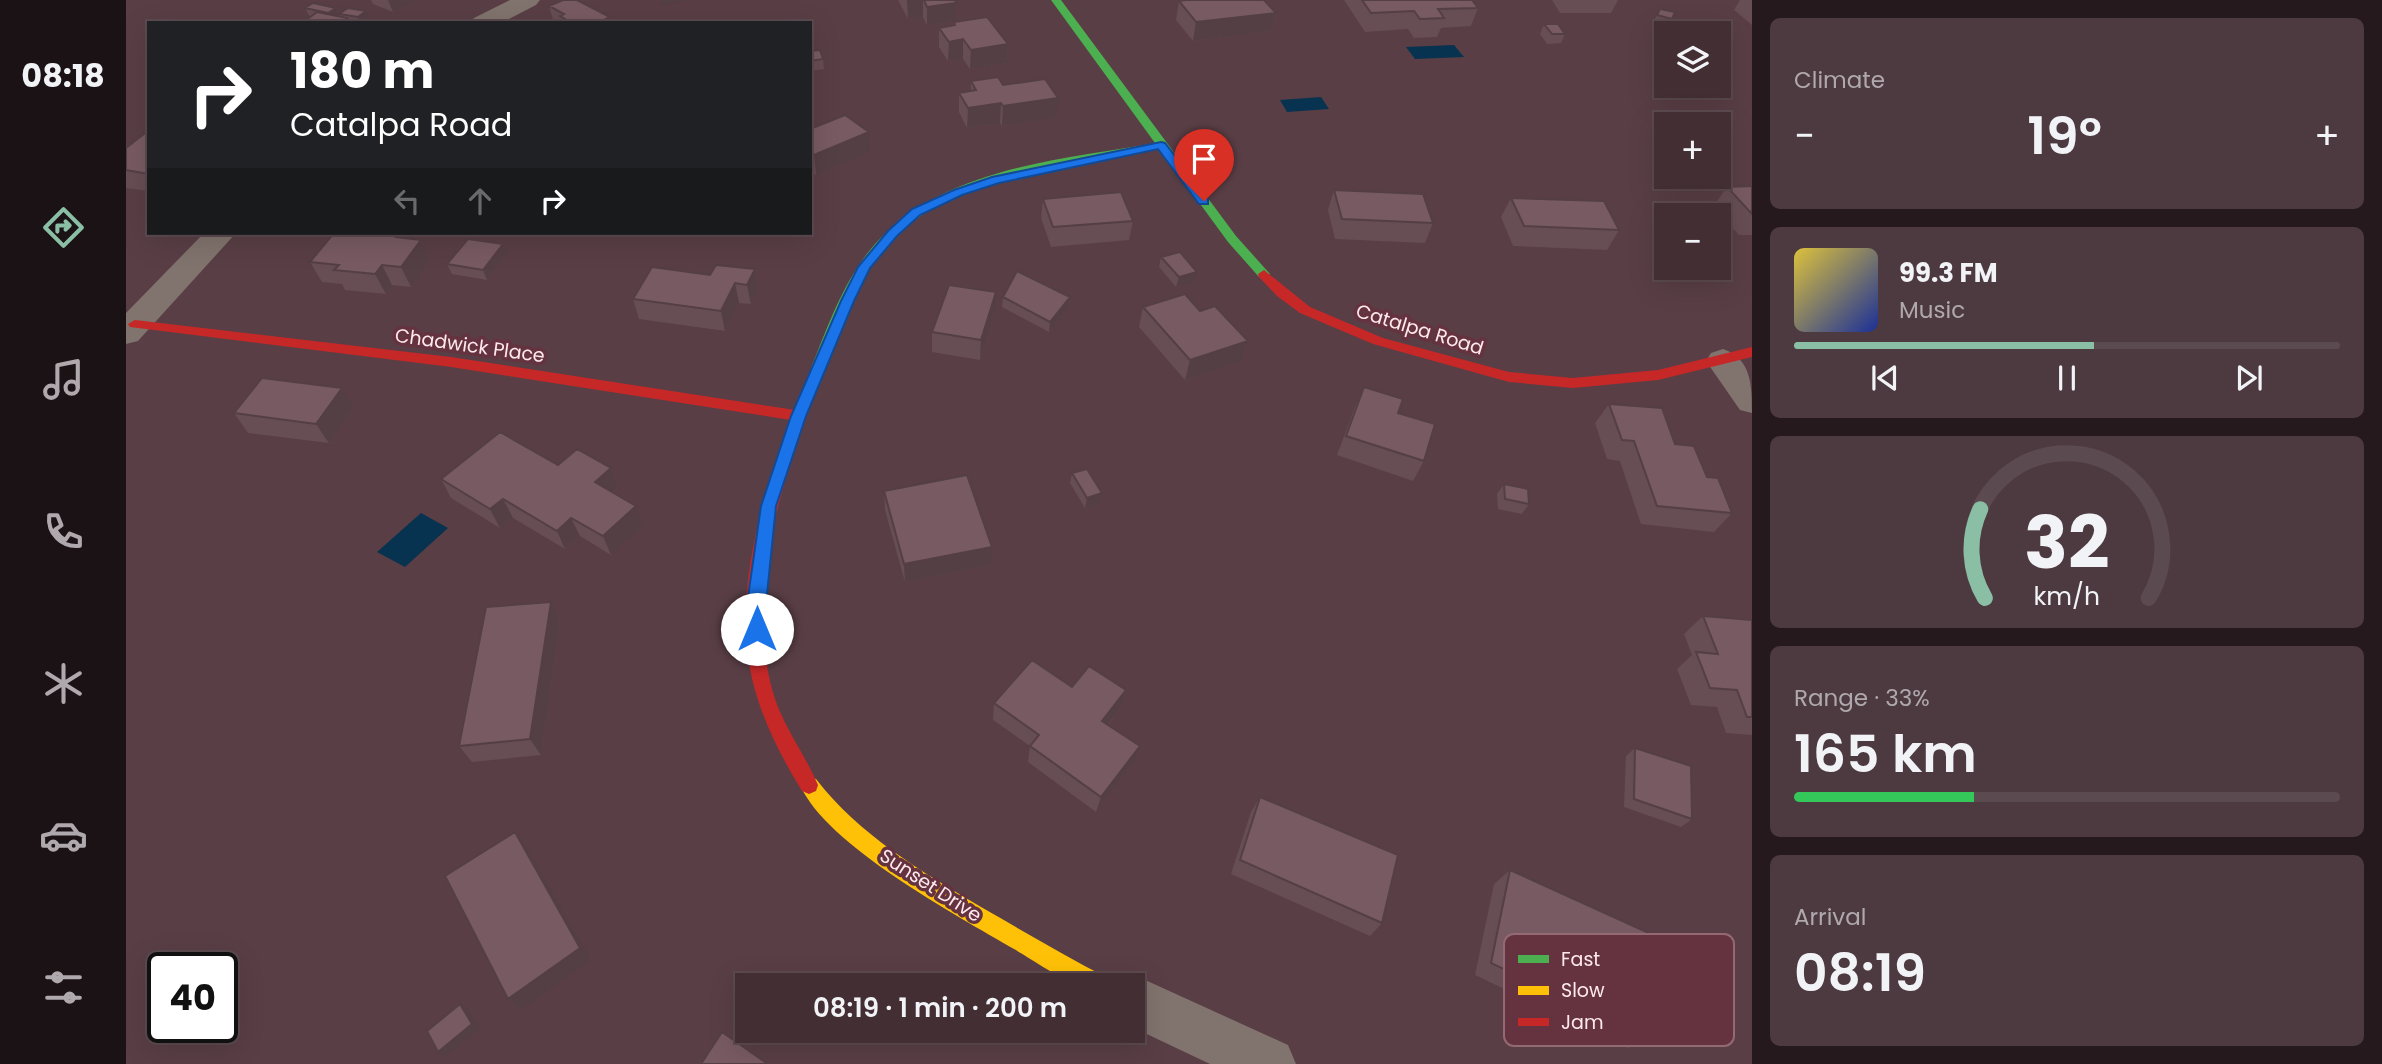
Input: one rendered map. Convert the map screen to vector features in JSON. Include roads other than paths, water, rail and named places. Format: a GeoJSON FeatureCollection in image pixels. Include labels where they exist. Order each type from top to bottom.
{"type":"FeatureCollection","features":[{"type":"Feature","properties":{"kind":"street"},"geometry":{"type":"LineString","coordinates":[[486,21],[528,0]]}},
{"type":"Feature","properties":{"kind":"street","name":"Catalpa Road"},"geometry":{"type":"LineString","coordinates":[[1056,0],[1232,239],[1282,293],[1305,310],[1368,337],[1509,377],[1573,383],[1658,375],[1737,356]]}},
{"type":"Feature","properties":{"kind":"street","name":"Sunset Drive"},"geometry":{"type":"LineString","coordinates":[[1080,973],[902,872],[854,833],[815,795],[788,749],[760,677],[756,604],[769,506],[799,416],[865,267],[892,234],[916,212],[958,192],[996,180],[1161,145]]}},
{"type":"Feature","properties":{"kind":"street"},"geometry":{"type":"LineString","coordinates":[[130,328],[219,235]]}},
{"type":"Feature","properties":{"kind":"street","name":"Chadwick Place"},"geometry":{"type":"LineString","coordinates":[[130,328],[451,362],[799,416]]}},
{"type":"Feature","properties":{"kind":"street"},"geometry":{"type":"LineString","coordinates":[[1737,356],[1752,401]]}},
{"type":"Feature","properties":{"kind":"street"},"geometry":{"type":"LineString","coordinates":[[1145,1006],[1269,1064]]}},
{"type":"Feature","properties":{"kind":"water"},"geometry":{"type":"Polygon","coordinates":[[[1454,45],[1464,57],[1415,59],[1406,47],[1454,45]]]}},
{"type":"Feature","properties":{"kind":"water"},"geometry":{"type":"Polygon","coordinates":[[[1321,97],[1329,109],[1287,112],[1280,100],[1321,97]]]}},
{"type":"Feature","properties":{"kind":"water"},"geometry":{"type":"Polygon","coordinates":[[[421,513],[448,528],[405,567],[377,552],[421,513]]]}}]}
